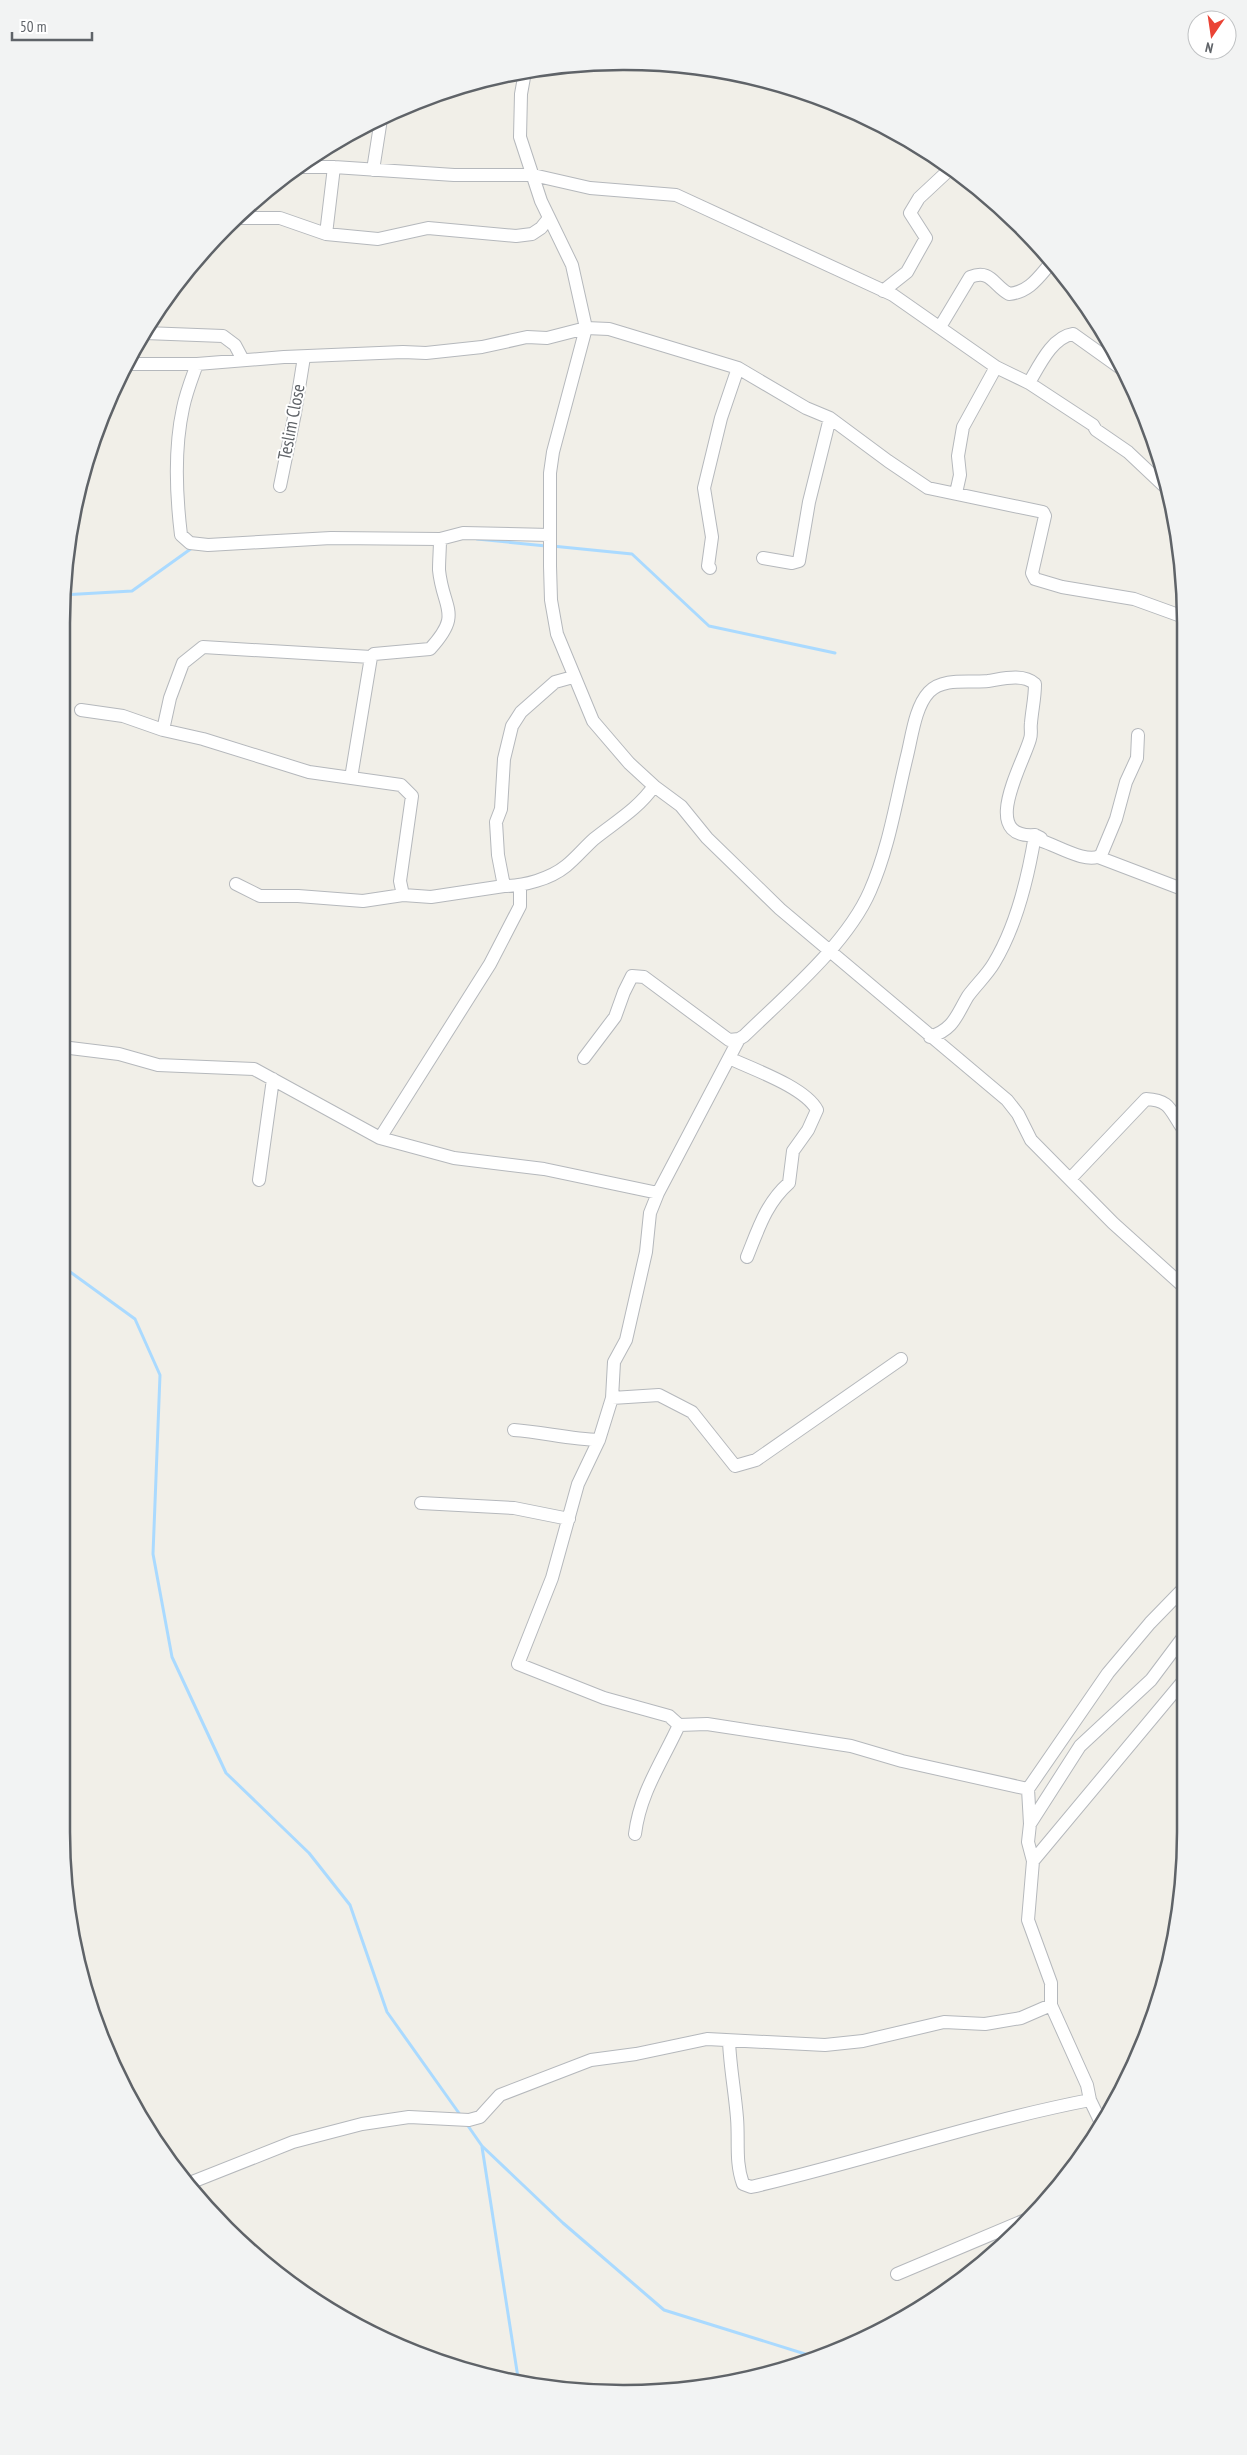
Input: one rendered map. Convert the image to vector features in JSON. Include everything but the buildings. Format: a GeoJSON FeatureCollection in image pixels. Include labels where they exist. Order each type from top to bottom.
{"type":"FeatureCollection","features":[{"type":"Feature","properties":{"kind":"street"},"geometry":{"type":"LineString","coordinates":[[524,80],[519,121],[520,137],[532,175],[549,218],[572,265],[586,328],[553,452],[549,487],[552,519],[550,534],[551,600],[557,634],[573,677],[593,721],[610,744],[654,786],[681,806],[707,838],[780,909],[930,1037],[987,1081],[1007,1100],[1014,1107],[1031,1140],[1113,1222],[1177,1281]]}},
{"type":"Feature","properties":{"kind":"street"},"geometry":{"type":"LineString","coordinates":[[373,170],[381,126]]}},
{"type":"Feature","properties":{"kind":"street"},"geometry":{"type":"LineString","coordinates":[[312,166],[454,175],[532,175],[590,188],[676,195],[893,295],[996,367],[1029,383],[1093,425],[1096,430],[1128,452],[1158,480]]}},
{"type":"Feature","properties":{"kind":"street"},"geometry":{"type":"LineString","coordinates":[[326,234],[334,166]]}},
{"type":"Feature","properties":{"kind":"street"},"geometry":{"type":"LineString","coordinates":[[883,291],[907,272],[926,238],[910,213],[919,198],[945,173]]}},
{"type":"Feature","properties":{"kind":"street"},"geometry":{"type":"LineString","coordinates":[[247,218],[280,218],[326,234],[378,239],[428,228],[516,236],[532,234],[541,228],[549,218]]}},
{"type":"Feature","properties":{"kind":"street"},"geometry":{"type":"LineString","coordinates":[[940,327],[970,277],[982,274],[989,276],[1009,294],[1021,293],[1032,285],[1047,268]]}},
{"type":"Feature","properties":{"kind":"street"},"geometry":{"type":"LineString","coordinates":[[135,364],[197,364],[403,352],[426,353],[482,347],[527,337],[547,338],[586,328],[609,329],[738,368],[806,408],[830,418],[928,488],[1045,513],[1032,572],[1035,579],[1062,587],[1134,599],[1177,614]]}},
{"type":"Feature","properties":{"kind":"street"},"geometry":{"type":"LineString","coordinates":[[152,333],[223,336],[235,345],[244,360]]}},
{"type":"Feature","properties":{"kind":"street"},"geometry":{"type":"LineString","coordinates":[[1029,383],[1047,354],[1065,335],[1073,334],[1109,358]]}},
{"type":"Feature","properties":{"kind":"street","name":"Teslim Close"},"geometry":{"type":"LineString","coordinates":[[280,486],[296,413],[304,357]]}},
{"type":"Feature","properties":{"kind":"street"},"geometry":{"type":"LineString","coordinates":[[197,364],[183,408],[176,455],[177,502],[181,535],[190,543],[208,545],[331,538],[440,539],[463,533],[550,534]]}},
{"type":"Feature","properties":{"kind":"street"},"geometry":{"type":"LineString","coordinates":[[956,493],[960,475],[958,456],[963,427],[996,367]]}},
{"type":"Feature","properties":{"kind":"street"},"geometry":{"type":"LineString","coordinates":[[710,568],[708,566],[712,537],[704,488],[721,418],[738,368]]}},
{"type":"Feature","properties":{"kind":"street"},"geometry":{"type":"LineString","coordinates":[[763,558],[792,562],[799,561],[808,502],[830,418]]}},
{"type":"Feature","properties":{"kind":"street"},"geometry":{"type":"LineString","coordinates":[[163,730],[170,698],[183,663],[203,647],[371,657],[374,654],[430,649],[445,633],[450,616],[439,570],[440,539]]}},
{"type":"Feature","properties":{"kind":"street"},"geometry":{"type":"LineString","coordinates":[[351,778],[371,657]]}},
{"type":"Feature","properties":{"kind":"street"},"geometry":{"type":"LineString","coordinates":[[504,886],[498,855],[496,822],[500,809],[504,759],[512,726],[521,712],[555,682],[573,677]]}},
{"type":"Feature","properties":{"kind":"street"},"geometry":{"type":"LineString","coordinates":[[1028,1789],[902,1761],[851,1746],[707,1724],[679,1725],[670,1716],[604,1698],[518,1664],[552,1578],[578,1484],[599,1440],[612,1398],[614,1362],[626,1340],[646,1252],[650,1212],[658,1193],[739,1040],[853,924],[871,889],[885,849],[917,716],[931,689],[947,683],[974,680],[985,682],[1005,678],[1028,679],[1035,684],[1030,739],[1019,770],[1013,780],[1005,814],[1011,826],[1018,832],[1035,835],[1041,838],[1042,841],[1088,859],[1098,857],[1177,887]]}},
{"type":"Feature","properties":{"kind":"street"},"geometry":{"type":"LineString","coordinates":[[81,710],[123,716],[163,730],[203,739],[309,772],[401,785],[412,796],[400,881],[403,895]]}},
{"type":"Feature","properties":{"kind":"street"},"geometry":{"type":"LineString","coordinates":[[1098,857],[1103,852],[1113,827],[1126,782],[1136,763],[1138,735]]}},
{"type":"Feature","properties":{"kind":"street"},"geometry":{"type":"LineString","coordinates":[[236,884],[260,896],[298,896],[363,901],[403,895],[431,897],[540,880],[564,867],[593,840],[643,801],[654,786]]}},
{"type":"Feature","properties":{"kind":"street"},"geometry":{"type":"LineString","coordinates":[[930,1037],[942,1033],[950,1026],[969,995],[994,963],[1019,904],[1028,875],[1035,835]]}},
{"type":"Feature","properties":{"kind":"street"},"geometry":{"type":"LineString","coordinates":[[380,1138],[490,964],[520,906],[520,884]]}},
{"type":"Feature","properties":{"kind":"street"},"geometry":{"type":"LineString","coordinates":[[584,1058],[616,1017],[624,992],[632,976],[644,977],[716,1032],[729,1040],[739,1040]]}},
{"type":"Feature","properties":{"kind":"street"},"geometry":{"type":"LineString","coordinates":[[70,1048],[119,1054],[158,1064],[254,1069],[380,1138],[454,1158],[544,1169],[658,1193]]}},
{"type":"Feature","properties":{"kind":"street"},"geometry":{"type":"LineString","coordinates":[[729,1058],[781,1080],[813,1103],[816,1110],[808,1130],[793,1151],[789,1183],[775,1195],[747,1257]]}},
{"type":"Feature","properties":{"kind":"street"},"geometry":{"type":"LineString","coordinates":[[259,1180],[273,1079]]}},
{"type":"Feature","properties":{"kind":"street"},"geometry":{"type":"LineString","coordinates":[[1071,1178],[1146,1099],[1159,1100],[1168,1105],[1177,1120]]}},
{"type":"Feature","properties":{"kind":"street"},"geometry":{"type":"LineString","coordinates":[[612,1398],[659,1395],[692,1412],[735,1466],[756,1460],[901,1359]]}},
{"type":"Feature","properties":{"kind":"street"},"geometry":{"type":"LineString","coordinates":[[514,1430],[551,1433],[579,1440],[599,1440]]}},
{"type":"Feature","properties":{"kind":"street"},"geometry":{"type":"LineString","coordinates":[[421,1503],[514,1508],[569,1519]]}},
{"type":"Feature","properties":{"kind":"street"},"geometry":{"type":"LineString","coordinates":[[1098,2116],[1090,2100],[1087,2085],[1051,2005],[1051,1983],[1028,1920],[1033,1862],[1028,1842],[1030,1824],[1028,1789],[1108,1673],[1150,1623],[1177,1595]]}},
{"type":"Feature","properties":{"kind":"street"},"geometry":{"type":"LineString","coordinates":[[1030,1824],[1080,1746],[1151,1680],[1177,1645]]}},
{"type":"Feature","properties":{"kind":"street"},"geometry":{"type":"LineString","coordinates":[[1033,1862],[1177,1688]]}},
{"type":"Feature","properties":{"kind":"street"},"geometry":{"type":"LineString","coordinates":[[635,1834],[637,1817],[646,1787],[666,1754],[679,1725]]}},
{"type":"Feature","properties":{"kind":"street"},"geometry":{"type":"LineString","coordinates":[[195,2181],[293,2142],[362,2124],[409,2118],[469,2120],[480,2117],[500,2095],[591,2060],[636,2054],[707,2039],[824,2045],[863,2041],[944,2022],[985,2024],[1021,2018],[1051,2005]]}},
{"type":"Feature","properties":{"kind":"street"},"geometry":{"type":"LineString","coordinates":[[729,2041],[738,2132],[737,2169],[743,2184],[751,2187],[912,2146],[1031,2112],[1090,2100]]}},
{"type":"Feature","properties":{"kind":"street"},"geometry":{"type":"LineString","coordinates":[[897,2274],[1012,2225]]}},
{"type":"Feature","properties":{"kind":"waterway"},"geometry":{"type":"LineString","coordinates":[[477,539],[546,546]]}},
{"type":"Feature","properties":{"kind":"waterway"},"geometry":{"type":"LineString","coordinates":[[552,546],[632,554],[709,626],[835,653]]}},
{"type":"Feature","properties":{"kind":"waterway"},"geometry":{"type":"LineString","coordinates":[[71,594],[132,591],[192,548]]}},
{"type":"Feature","properties":{"kind":"waterway"},"geometry":{"type":"LineString","coordinates":[[70,1272],[135,1319],[160,1375],[153,1554],[172,1657],[226,1773],[309,1853],[350,1905],[387,2012],[461,2116]]}},
{"type":"Feature","properties":{"kind":"waterway"},"geometry":{"type":"LineString","coordinates":[[466,2123],[482,2146],[563,2223],[664,2310],[806,2354]]}},
{"type":"Feature","properties":{"kind":"waterway"},"geometry":{"type":"LineString","coordinates":[[482,2147],[517,2374]]}}]}
